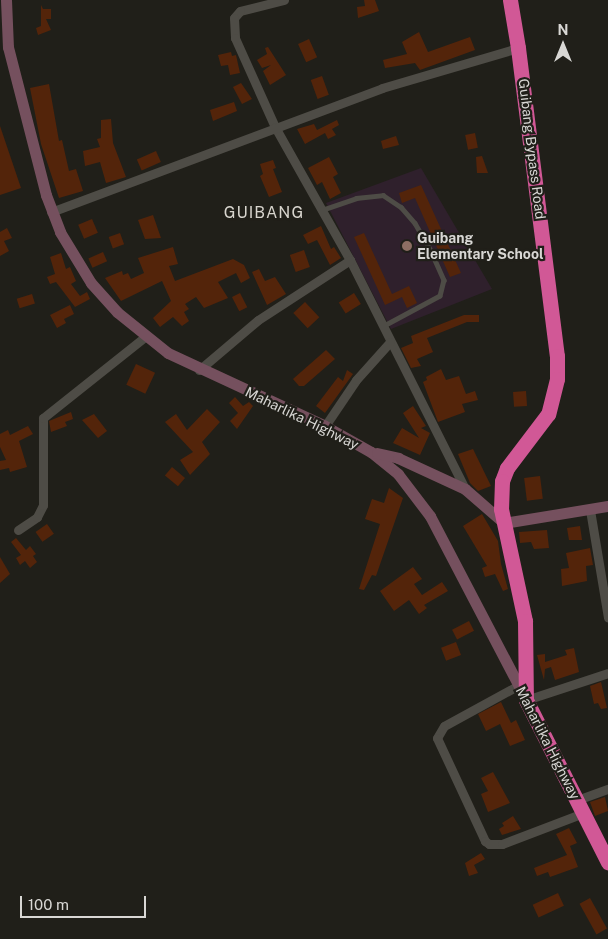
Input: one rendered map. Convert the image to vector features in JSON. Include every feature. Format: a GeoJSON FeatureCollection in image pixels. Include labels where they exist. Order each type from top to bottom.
{"type":"FeatureCollection","features":[{"type":"Feature","properties":{"kind":"highway","name":"Guibang Bypass Road"},"geometry":{"type":"LineString","coordinates":[[510,0],[518,48],[555,336],[557,379],[548,414],[514,458],[502,481],[504,523],[526,621],[526,700]]}},
{"type":"Feature","properties":{"kind":"highway","name":"Maharlika Highway"},"geometry":{"type":"LineString","coordinates":[[526,700],[608,862]]}},
{"type":"Feature","properties":{"kind":"main road","name":"Maharlika Highway"},"geometry":{"type":"LineString","coordinates":[[6,0],[3,20],[4,40],[51,212],[70,251],[92,283],[117,312],[145,337],[199,370],[325,426],[371,452],[398,474],[430,516],[526,700]]}},
{"type":"Feature","properties":{"kind":"main road"},"geometry":{"type":"LineString","coordinates":[[371,452],[398,458],[465,489],[504,523],[608,506]]}},
{"type":"Feature","properties":{"kind":"street"},"geometry":{"type":"LineString","coordinates":[[284,0],[240,11],[234,18],[235,38],[274,127],[350,260],[465,489]]}},
{"type":"Feature","properties":{"kind":"street"},"geometry":{"type":"LineString","coordinates":[[51,212],[382,88],[518,48]]}},
{"type":"Feature","properties":{"kind":"street"},"geometry":{"type":"LineString","coordinates":[[199,370],[258,320],[350,260]]}},
{"type":"Feature","properties":{"kind":"street"},"geometry":{"type":"LineString","coordinates":[[18,530],[37,517],[43,505],[43,418],[145,337]]}},
{"type":"Feature","properties":{"kind":"street"},"geometry":{"type":"LineString","coordinates":[[325,426],[356,380],[390,342]]}},
{"type":"Feature","properties":{"kind":"street"},"geometry":{"type":"LineString","coordinates":[[590,510],[608,618]]}},
{"type":"Feature","properties":{"kind":"street"},"geometry":{"type":"LineString","coordinates":[[526,700],[608,673]]}},
{"type":"Feature","properties":{"kind":"street"},"geometry":{"type":"LineString","coordinates":[[519,685],[444,726],[437,738],[485,841],[489,844],[502,844],[580,806],[608,789]]}},
{"type":"Feature","properties":{"kind":"lane"},"geometry":{"type":"LineString","coordinates":[[322,210],[356,198],[382,195],[401,207],[415,223],[431,252],[444,280],[440,296],[383,326]]}},
{"type":"Feature","properties":{"kind":"shaded area","name":"Guibang Elementary School"},"geometry":{"type":"Polygon","coordinates":[[[421,168],[492,289],[391,329],[326,203],[421,168]]]}},
{"type":"Feature","properties":{"kind":"building"},"geometry":{"type":"Polygon","coordinates":[[[364,0],[375,0],[379,11],[358,18],[357,7],[365,6],[364,0]]]}},
{"type":"Feature","properties":{"kind":"building"},"geometry":{"type":"Polygon","coordinates":[[[41,5],[43,9],[51,9],[51,19],[46,19],[51,30],[38,35],[36,28],[41,26],[41,5]]]}},
{"type":"Feature","properties":{"kind":"building"},"geometry":{"type":"Polygon","coordinates":[[[419,32],[428,52],[470,37],[475,50],[420,70],[415,63],[385,68],[383,60],[407,54],[402,42],[419,32]]]}},
{"type":"Feature","properties":{"kind":"building"},"geometry":{"type":"Polygon","coordinates":[[[309,39],[317,57],[306,62],[298,44],[309,39]]]}},
{"type":"Feature","properties":{"kind":"building"},"geometry":{"type":"Polygon","coordinates":[[[268,47],[286,75],[270,85],[263,71],[271,65],[262,68],[257,60],[267,54],[265,48],[268,47]]]}},
{"type":"Feature","properties":{"kind":"building"},"geometry":{"type":"Polygon","coordinates":[[[231,52],[232,56],[236,55],[240,73],[230,75],[228,65],[221,66],[218,55],[231,52]]]}},
{"type":"Feature","properties":{"kind":"building"},"geometry":{"type":"Polygon","coordinates":[[[322,76],[329,95],[318,99],[311,80],[322,76]]]}},
{"type":"Feature","properties":{"kind":"building"},"geometry":{"type":"Polygon","coordinates":[[[241,83],[252,99],[242,104],[233,87],[241,83]]]}},
{"type":"Feature","properties":{"kind":"building"},"geometry":{"type":"Polygon","coordinates":[[[49,84],[59,141],[62,140],[69,171],[76,169],[83,191],[59,198],[41,144],[30,88],[49,84]]]}},
{"type":"Feature","properties":{"kind":"building"},"geometry":{"type":"Polygon","coordinates":[[[234,102],[237,111],[213,121],[210,110],[234,102]]]}},
{"type":"Feature","properties":{"kind":"building"},"geometry":{"type":"Polygon","coordinates":[[[111,119],[113,143],[126,177],[106,183],[100,162],[85,166],[83,151],[100,147],[97,139],[101,138],[101,120],[111,119]]]}},
{"type":"Feature","properties":{"kind":"building"},"geometry":{"type":"Polygon","coordinates":[[[337,120],[339,125],[332,129],[336,135],[328,139],[325,133],[305,144],[297,129],[314,124],[317,130],[337,120]]]}},
{"type":"Feature","properties":{"kind":"building"},"geometry":{"type":"Polygon","coordinates":[[[0,126],[21,188],[0,195],[0,126]]]}},
{"type":"Feature","properties":{"kind":"building"},"geometry":{"type":"Polygon","coordinates":[[[475,133],[478,148],[468,150],[465,135],[475,133]]]}},
{"type":"Feature","properties":{"kind":"building"},"geometry":{"type":"Polygon","coordinates":[[[396,136],[399,145],[383,149],[381,141],[396,136]]]}},
{"type":"Feature","properties":{"kind":"building"},"geometry":{"type":"Polygon","coordinates":[[[156,151],[161,162],[142,171],[137,160],[156,151]]]}},
{"type":"Feature","properties":{"kind":"building"},"geometry":{"type":"Polygon","coordinates":[[[482,156],[488,173],[477,173],[476,157],[482,156]]]}},
{"type":"Feature","properties":{"kind":"building"},"geometry":{"type":"Polygon","coordinates":[[[329,157],[338,174],[333,177],[341,193],[330,199],[322,182],[317,185],[308,168],[329,157]]]}},
{"type":"Feature","properties":{"kind":"building"},"geometry":{"type":"Polygon","coordinates":[[[273,160],[276,168],[273,169],[282,192],[269,197],[260,176],[263,174],[260,164],[273,160]]]}},
{"type":"Feature","properties":{"kind":"building"},"geometry":{"type":"Polygon","coordinates":[[[421,185],[461,273],[450,277],[415,198],[402,203],[399,193],[421,185]]]}},
{"type":"Feature","properties":{"kind":"building"},"geometry":{"type":"Polygon","coordinates":[[[153,215],[161,238],[145,239],[138,220],[153,215]]]}},
{"type":"Feature","properties":{"kind":"building"},"geometry":{"type":"Polygon","coordinates":[[[92,219],[98,233],[84,239],[78,225],[92,219]]]}},
{"type":"Feature","properties":{"kind":"building"},"geometry":{"type":"Polygon","coordinates":[[[321,226],[331,249],[334,247],[341,258],[330,265],[317,240],[308,244],[303,235],[321,226]]]}},
{"type":"Feature","properties":{"kind":"building"},"geometry":{"type":"Polygon","coordinates":[[[7,228],[12,238],[4,241],[9,251],[0,256],[0,232],[7,228]]]}},
{"type":"Feature","properties":{"kind":"building"},"geometry":{"type":"Polygon","coordinates":[[[120,233],[124,244],[113,248],[109,237],[120,233]]]}},
{"type":"Feature","properties":{"kind":"building"},"geometry":{"type":"Polygon","coordinates":[[[364,233],[392,294],[409,286],[417,303],[407,308],[402,297],[385,305],[354,237],[364,233]]]}},
{"type":"Feature","properties":{"kind":"building"},"geometry":{"type":"Polygon","coordinates":[[[173,247],[178,264],[169,266],[175,281],[233,259],[244,265],[250,278],[241,283],[236,273],[218,282],[228,298],[204,308],[196,297],[185,304],[189,309],[184,312],[189,321],[182,326],[173,317],[160,327],[153,318],[171,301],[162,281],[121,301],[105,278],[122,271],[123,275],[128,273],[131,279],[144,273],[138,258],[173,247]]]}},
{"type":"Feature","properties":{"kind":"building"},"geometry":{"type":"Polygon","coordinates":[[[304,250],[310,267],[296,272],[290,255],[304,250]]]}},
{"type":"Feature","properties":{"kind":"building"},"geometry":{"type":"Polygon","coordinates":[[[103,252],[107,261],[92,268],[88,259],[103,252]]]}},
{"type":"Feature","properties":{"kind":"building"},"geometry":{"type":"Polygon","coordinates":[[[61,253],[66,269],[70,267],[76,281],[71,284],[80,296],[87,292],[90,299],[75,307],[56,282],[50,284],[47,277],[55,274],[50,257],[61,253]]]}},
{"type":"Feature","properties":{"kind":"building"},"geometry":{"type":"Polygon","coordinates":[[[259,269],[265,281],[275,277],[286,294],[267,305],[252,272],[259,269]]]}},
{"type":"Feature","properties":{"kind":"building"},"geometry":{"type":"Polygon","coordinates":[[[240,293],[247,307],[239,311],[232,297],[240,293]]]}},
{"type":"Feature","properties":{"kind":"building"},"geometry":{"type":"Polygon","coordinates":[[[354,293],[361,304],[346,314],[339,303],[354,293]]]}},
{"type":"Feature","properties":{"kind":"building"},"geometry":{"type":"Polygon","coordinates":[[[32,294],[35,304],[20,308],[17,299],[32,294]]]}},
{"type":"Feature","properties":{"kind":"building"},"geometry":{"type":"Polygon","coordinates":[[[305,302],[319,317],[308,328],[293,313],[305,302]]]}},
{"type":"Feature","properties":{"kind":"building"},"geometry":{"type":"Polygon","coordinates":[[[70,305],[74,314],[64,319],[66,323],[57,328],[50,315],[70,305]]]}},
{"type":"Feature","properties":{"kind":"building"},"geometry":{"type":"Polygon","coordinates":[[[464,315],[479,315],[479,322],[467,322],[427,338],[433,352],[417,359],[421,366],[411,368],[401,348],[413,343],[411,336],[464,315]]]}},
{"type":"Feature","properties":{"kind":"building"},"geometry":{"type":"Polygon","coordinates":[[[326,350],[335,359],[304,386],[299,386],[293,379],[326,350]]]}},
{"type":"Feature","properties":{"kind":"building"},"geometry":{"type":"Polygon","coordinates":[[[136,364],[155,373],[145,394],[126,385],[136,364]]]}},
{"type":"Feature","properties":{"kind":"building"},"geometry":{"type":"Polygon","coordinates":[[[441,369],[446,380],[459,376],[466,394],[475,391],[478,400],[462,404],[465,412],[438,422],[423,382],[427,380],[426,377],[441,369]]]}},
{"type":"Feature","properties":{"kind":"building"},"geometry":{"type":"Polygon","coordinates":[[[347,370],[353,374],[325,413],[316,406],[338,377],[343,381],[347,370]]]}},
{"type":"Feature","properties":{"kind":"building"},"geometry":{"type":"Polygon","coordinates":[[[526,391],[527,406],[514,407],[513,392],[526,391]]]}},
{"type":"Feature","properties":{"kind":"building"},"geometry":{"type":"Polygon","coordinates":[[[235,397],[243,406],[249,402],[253,406],[237,429],[230,421],[238,413],[229,403],[235,397]]]}},
{"type":"Feature","properties":{"kind":"building"},"geometry":{"type":"Polygon","coordinates":[[[413,406],[426,426],[421,428],[430,433],[420,455],[393,443],[402,428],[419,438],[403,413],[413,406]]]}},
{"type":"Feature","properties":{"kind":"building"},"geometry":{"type":"Polygon","coordinates":[[[207,409],[220,422],[202,442],[210,454],[190,475],[180,460],[193,452],[165,422],[176,414],[187,430],[207,409]]]}},
{"type":"Feature","properties":{"kind":"building"},"geometry":{"type":"Polygon","coordinates":[[[71,412],[73,419],[65,422],[67,426],[51,432],[49,421],[71,412]]]}},
{"type":"Feature","properties":{"kind":"building"},"geometry":{"type":"Polygon","coordinates":[[[94,414],[107,431],[98,438],[82,420],[94,414]]]}},
{"type":"Feature","properties":{"kind":"building"},"geometry":{"type":"Polygon","coordinates":[[[28,426],[33,434],[19,441],[27,467],[10,472],[9,468],[0,470],[0,461],[6,460],[0,447],[0,434],[8,430],[10,435],[28,426]]]}},
{"type":"Feature","properties":{"kind":"building"},"geometry":{"type":"Polygon","coordinates":[[[473,449],[491,486],[478,491],[470,483],[458,454],[473,449]]]}},
{"type":"Feature","properties":{"kind":"building"},"geometry":{"type":"Polygon","coordinates":[[[172,467],[185,478],[178,486],[165,475],[172,467]]]}},
{"type":"Feature","properties":{"kind":"building"},"geometry":{"type":"Polygon","coordinates":[[[540,476],[543,499],[527,501],[524,478],[540,476]]]}},
{"type":"Feature","properties":{"kind":"building"},"geometry":{"type":"Polygon","coordinates":[[[389,488],[403,498],[376,576],[372,575],[364,590],[359,589],[380,524],[365,519],[372,499],[384,503],[389,488]]]}},
{"type":"Feature","properties":{"kind":"building"},"geometry":{"type":"Polygon","coordinates":[[[482,514],[498,541],[501,564],[508,589],[503,591],[495,574],[485,577],[482,568],[487,566],[463,526],[482,514]]]}},
{"type":"Feature","properties":{"kind":"building"},"geometry":{"type":"Polygon","coordinates":[[[47,524],[54,534],[42,542],[36,532],[47,524]]]}},
{"type":"Feature","properties":{"kind":"building"},"geometry":{"type":"Polygon","coordinates":[[[580,526],[582,540],[569,540],[567,528],[580,526]]]}},
{"type":"Feature","properties":{"kind":"building"},"geometry":{"type":"Polygon","coordinates":[[[547,530],[549,548],[534,549],[531,542],[520,543],[519,532],[547,530]]]}},
{"type":"Feature","properties":{"kind":"building"},"geometry":{"type":"Polygon","coordinates":[[[16,538],[26,550],[30,546],[36,554],[33,556],[37,562],[30,568],[25,561],[20,565],[16,558],[21,555],[11,542],[16,538]]]}},
{"type":"Feature","properties":{"kind":"building"},"geometry":{"type":"Polygon","coordinates":[[[590,548],[593,565],[586,566],[587,581],[562,586],[561,569],[569,568],[566,553],[590,548]]]}},
{"type":"Feature","properties":{"kind":"building"},"geometry":{"type":"Polygon","coordinates":[[[0,557],[10,574],[0,583],[0,557]]]}},
{"type":"Feature","properties":{"kind":"building"},"geometry":{"type":"Polygon","coordinates":[[[413,567],[422,579],[414,584],[422,595],[442,582],[448,591],[424,605],[427,608],[419,614],[409,600],[394,611],[380,591],[413,567]]]}},
{"type":"Feature","properties":{"kind":"building"},"geometry":{"type":"Polygon","coordinates":[[[469,621],[474,631],[457,639],[452,630],[469,621]]]}},
{"type":"Feature","properties":{"kind":"building"},"geometry":{"type":"Polygon","coordinates":[[[456,642],[461,655],[446,661],[441,648],[456,642]]]}},
{"type":"Feature","properties":{"kind":"building"},"geometry":{"type":"Polygon","coordinates":[[[574,648],[579,672],[555,680],[551,667],[545,669],[544,680],[537,655],[545,654],[545,662],[567,655],[565,650],[574,648]]]}},
{"type":"Feature","properties":{"kind":"building"},"geometry":{"type":"Polygon","coordinates":[[[601,682],[607,708],[601,709],[598,703],[594,704],[590,686],[601,682]]]}},
{"type":"Feature","properties":{"kind":"building"},"geometry":{"type":"Polygon","coordinates":[[[501,702],[511,723],[516,720],[525,740],[510,746],[500,724],[486,731],[478,714],[501,702]]]}},
{"type":"Feature","properties":{"kind":"building"},"geometry":{"type":"Polygon","coordinates":[[[493,772],[510,803],[488,812],[481,794],[488,791],[481,778],[493,772]]]}},
{"type":"Feature","properties":{"kind":"building"},"geometry":{"type":"Polygon","coordinates":[[[605,797],[608,811],[595,816],[590,802],[605,797]]]}},
{"type":"Feature","properties":{"kind":"building"},"geometry":{"type":"Polygon","coordinates":[[[513,816],[521,829],[502,835],[499,829],[504,826],[502,823],[513,816]]]}},
{"type":"Feature","properties":{"kind":"building"},"geometry":{"type":"Polygon","coordinates":[[[569,828],[577,843],[570,846],[578,867],[550,877],[548,872],[537,876],[534,868],[567,855],[556,834],[569,828]]]}},
{"type":"Feature","properties":{"kind":"building"},"geometry":{"type":"Polygon","coordinates":[[[481,853],[485,859],[474,865],[478,873],[469,876],[465,863],[481,853]]]}},
{"type":"Feature","properties":{"kind":"building"},"geometry":{"type":"Polygon","coordinates":[[[558,893],[564,906],[539,918],[533,905],[558,893]]]}},
{"type":"Feature","properties":{"kind":"building"},"geometry":{"type":"Polygon","coordinates":[[[590,898],[607,929],[596,934],[580,904],[590,898]]]}},
{"type":"Feature","properties":{"kind":"place","name":"Guibang Elementary School"},"geometry":{"type":"Point","coordinates":[407,246]}},
{"type":"Feature","properties":{"kind":"district","name":"GUIBANG"},"geometry":{"type":"Point","coordinates":[264,213]}}]}
